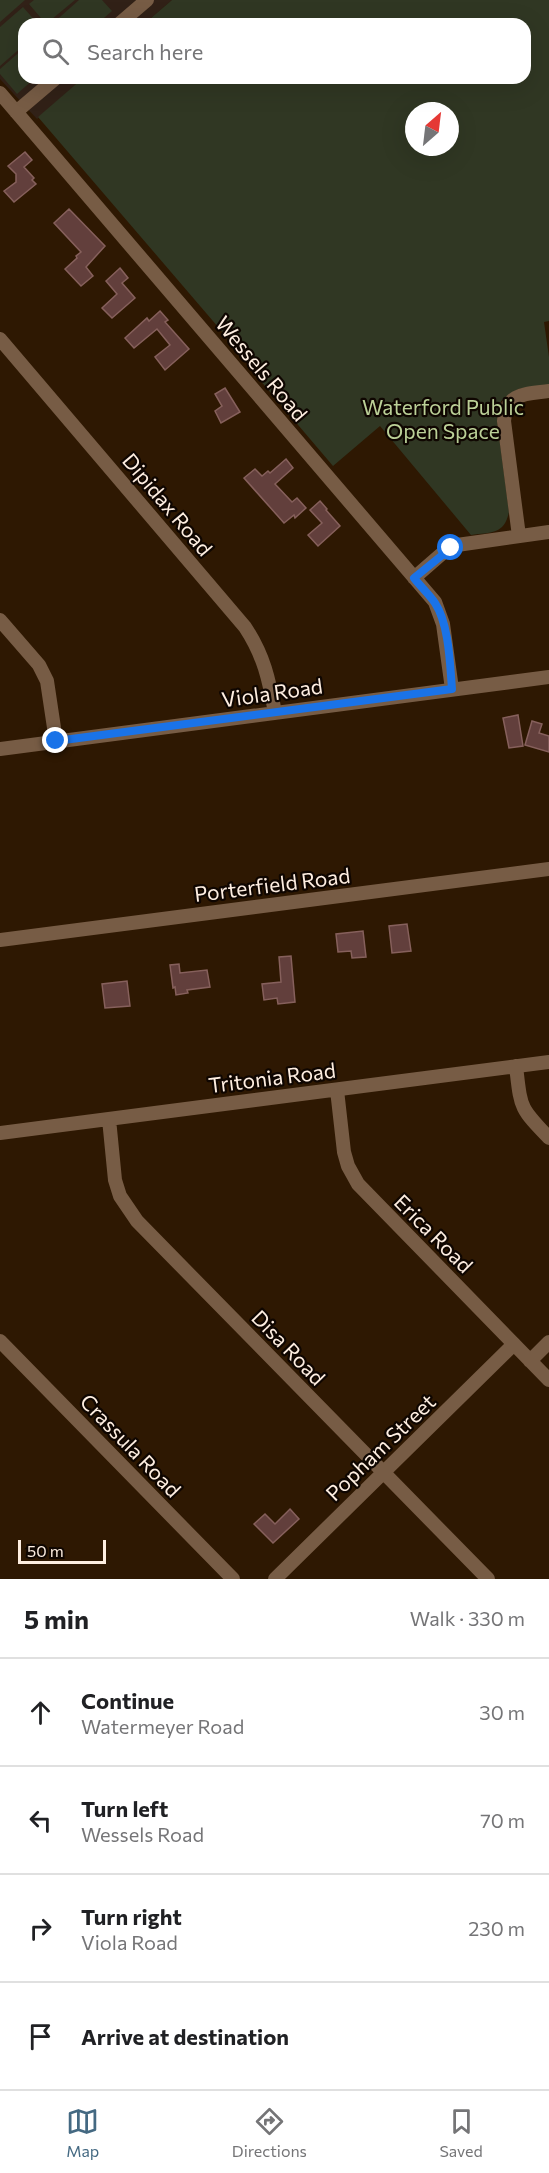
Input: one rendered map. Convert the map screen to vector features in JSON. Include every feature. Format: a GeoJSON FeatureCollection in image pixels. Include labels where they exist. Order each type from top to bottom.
{"type":"FeatureCollection","features":[{"type":"Feature","properties":{"kind":"street"},"geometry":{"type":"LineString","coordinates":[[126,18],[147,0]]}},
{"type":"Feature","properties":{"kind":"street"},"geometry":{"type":"LineString","coordinates":[[16,112],[49,84]]}},
{"type":"Feature","properties":{"kind":"street","name":"Wessels Road"},"geometry":{"type":"LineString","coordinates":[[0,93],[435,602],[445,634],[452,689]]}},
{"type":"Feature","properties":{"kind":"street","name":"Dipidax Road"},"geometry":{"type":"LineString","coordinates":[[0,339],[245,627],[255,642],[268,674],[275,713]]}},
{"type":"Feature","properties":{"kind":"street"},"geometry":{"type":"LineString","coordinates":[[519,536],[504,411],[514,398],[549,391]]}},
{"type":"Feature","properties":{"kind":"street"},"geometry":{"type":"LineString","coordinates":[[414,578],[445,551],[457,545],[549,532]]}},
{"type":"Feature","properties":{"kind":"street"},"geometry":{"type":"LineString","coordinates":[[0,620],[39,666],[47,681],[56,741]]}},
{"type":"Feature","properties":{"kind":"street","name":"Viola Road"},"geometry":{"type":"LineString","coordinates":[[0,749],[549,677]]}},
{"type":"Feature","properties":{"kind":"street","name":"Porterfield Road"},"geometry":{"type":"LineString","coordinates":[[0,940],[549,869]]}},
{"type":"Feature","properties":{"kind":"street","name":"Tritonia Road"},"geometry":{"type":"LineString","coordinates":[[0,1133],[549,1062]]}},
{"type":"Feature","properties":{"kind":"street"},"geometry":{"type":"LineString","coordinates":[[516,1066],[520,1102],[524,1112],[549,1138]]}},
{"type":"Feature","properties":{"kind":"street","name":"Erica Road"},"geometry":{"type":"LineString","coordinates":[[337,1090],[344,1152],[348,1166],[358,1184],[549,1380]]}},
{"type":"Feature","properties":{"kind":"street","name":"Disa Road"},"geometry":{"type":"LineString","coordinates":[[109,1119],[115,1180],[120,1196],[137,1221],[488,1579]]}},
{"type":"Feature","properties":{"kind":"street","name":"Crassula Road"},"geometry":{"type":"LineString","coordinates":[[0,1341],[233,1579]]}},
{"type":"Feature","properties":{"kind":"street"},"geometry":{"type":"LineString","coordinates":[[530,1361],[549,1342]]}},
{"type":"Feature","properties":{"kind":"street","name":"Popham Street"},"geometry":{"type":"LineString","coordinates":[[274,1579],[514,1344]]}},
{"type":"Feature","properties":{"kind":"shaded area"},"geometry":{"type":"Polygon","coordinates":[[[0,0],[172,0],[151,18],[18,18],[18,84],[76,84],[37,119],[0,79],[0,0]]]}},
{"type":"Feature","properties":{"kind":"green space"},"geometry":{"type":"Polygon","coordinates":[[[0,0],[25,0],[0,22],[0,0]]]}},
{"type":"Feature","properties":{"kind":"green space"},"geometry":{"type":"Polygon","coordinates":[[[34,0],[75,0],[53,18],[41,18],[29,4],[34,0]]]}},
{"type":"Feature","properties":{"kind":"green space"},"geometry":{"type":"Polygon","coordinates":[[[79,0],[102,0],[112,11],[104,18],[59,18],[79,0]]]}},
{"type":"Feature","properties":{"kind":"green space","name":"Waterford Public Open Space"},"geometry":{"type":"Polygon","coordinates":[[[172,0],[549,0],[549,321],[544,322],[549,357],[549,385],[518,389],[501,401],[497,420],[509,512],[504,525],[496,531],[471,535],[380,426],[333,466],[259,379],[261,377],[38,117],[76,84],[531,84],[531,18],[151,18],[172,0]]]}},
{"type":"Feature","properties":{"kind":"green space"},"geometry":{"type":"Polygon","coordinates":[[[23,7],[33,18],[18,18],[18,50],[0,66],[0,27],[23,7]]]}},
{"type":"Feature","properties":{"kind":"green space"},"geometry":{"type":"Polygon","coordinates":[[[18,53],[18,84],[28,84],[17,94],[0,74],[0,69],[18,53]]]}},
{"type":"Feature","properties":{"kind":"building"},"geometry":{"type":"Polygon","coordinates":[[[25,152],[32,160],[24,167],[34,178],[32,180],[36,184],[14,202],[4,191],[16,182],[16,174],[8,166],[25,152]]]}},
{"type":"Feature","properties":{"kind":"building"},"geometry":{"type":"Polygon","coordinates":[[[69,209],[105,246],[86,267],[93,276],[81,286],[65,269],[81,252],[54,223],[69,209]]]}},
{"type":"Feature","properties":{"kind":"building"},"geometry":{"type":"Polygon","coordinates":[[[120,268],[128,278],[122,283],[135,298],[112,318],[102,308],[117,294],[106,281],[120,268]]]}},
{"type":"Feature","properties":{"kind":"building"},"geometry":{"type":"Polygon","coordinates":[[[160,311],[168,320],[165,322],[189,349],[165,370],[155,357],[170,345],[157,329],[134,348],[125,338],[147,318],[149,321],[160,311]]]}},
{"type":"Feature","properties":{"kind":"building"},"geometry":{"type":"Polygon","coordinates":[[[225,388],[240,412],[221,423],[215,411],[222,406],[215,394],[225,388]]]}},
{"type":"Feature","properties":{"kind":"building"},"geometry":{"type":"Polygon","coordinates":[[[286,459],[293,468],[275,484],[292,502],[297,498],[306,508],[295,518],[294,515],[284,523],[244,478],[255,469],[262,476],[268,471],[270,473],[286,459]]]}},
{"type":"Feature","properties":{"kind":"building"},"geometry":{"type":"Polygon","coordinates":[[[320,501],[340,526],[318,546],[308,535],[322,523],[310,510],[320,501]]]}},
{"type":"Feature","properties":{"kind":"building"},"geometry":{"type":"Polygon","coordinates":[[[518,715],[523,746],[509,748],[503,718],[518,715]]]}},
{"type":"Feature","properties":{"kind":"building"},"geometry":{"type":"Polygon","coordinates":[[[532,721],[542,724],[539,733],[549,736],[549,752],[525,745],[532,721]]]}},
{"type":"Feature","properties":{"kind":"building"},"geometry":{"type":"Polygon","coordinates":[[[407,924],[411,951],[392,953],[389,926],[407,924]]]}},
{"type":"Feature","properties":{"kind":"building"},"geometry":{"type":"Polygon","coordinates":[[[363,931],[366,957],[352,958],[351,951],[338,952],[336,934],[363,931]]]}},
{"type":"Feature","properties":{"kind":"building"},"geometry":{"type":"Polygon","coordinates":[[[291,956],[295,1002],[278,1004],[277,998],[264,1000],[262,984],[281,982],[279,957],[291,956]]]}},
{"type":"Feature","properties":{"kind":"building"},"geometry":{"type":"Polygon","coordinates":[[[179,964],[180,973],[207,970],[210,987],[187,990],[188,993],[176,995],[170,965],[179,964]]]}},
{"type":"Feature","properties":{"kind":"building"},"geometry":{"type":"Polygon","coordinates":[[[127,981],[130,1006],[105,1008],[102,984],[127,981]]]}},
{"type":"Feature","properties":{"kind":"building"},"geometry":{"type":"Polygon","coordinates":[[[290,1509],[299,1519],[273,1543],[254,1524],[265,1514],[275,1524],[290,1509]]]}},
{"type":"Feature","properties":{"kind":"route"},"geometry":{"type":"LineString","coordinates":[[56,741],[452,689],[450,664],[439,611],[435,602],[414,578],[451,548]]}}]}
